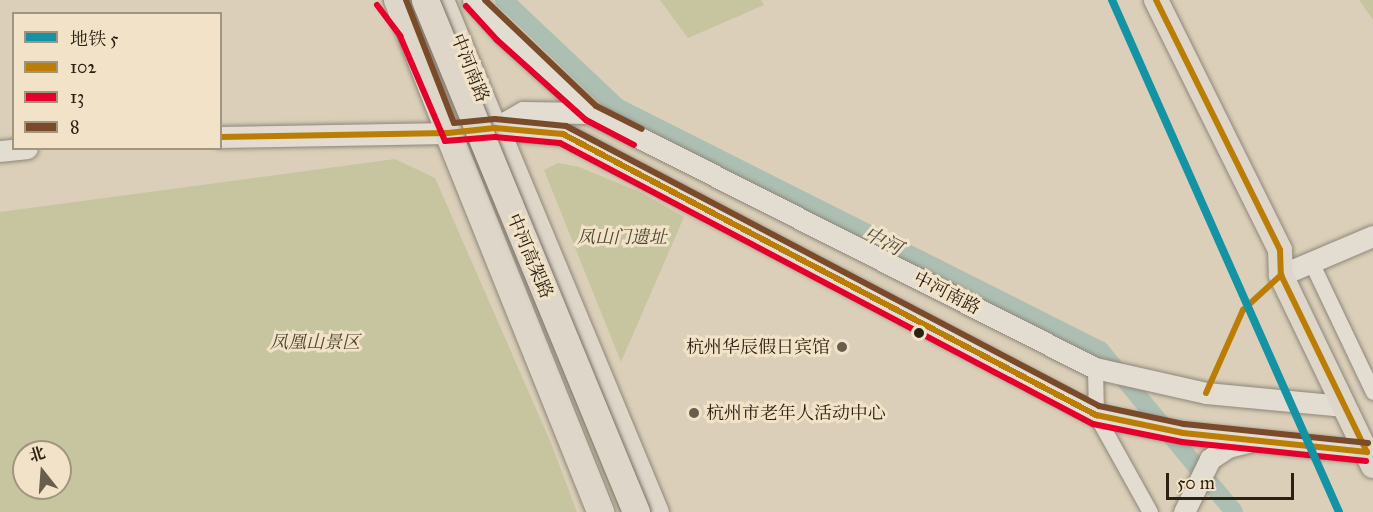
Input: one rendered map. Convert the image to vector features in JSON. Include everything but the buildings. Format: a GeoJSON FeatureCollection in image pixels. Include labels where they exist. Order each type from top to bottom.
{"type":"FeatureCollection","features":[{"type":"Feature","properties":{"kind":"highway","name":"中河高架路"},"geometry":{"type":"LineString","coordinates":[[413,0],[620,512]]}},
{"type":"Feature","properties":{"kind":"highway","name":"中河高架路"},"geometry":{"type":"LineString","coordinates":[[425,0],[636,512]]}},
{"type":"Feature","properties":{"kind":"highway"},"geometry":{"type":"LineString","coordinates":[[495,128],[655,512]]}},
{"type":"Feature","properties":{"kind":"highway"},"geometry":{"type":"LineString","coordinates":[[448,133],[600,512]]}},
{"type":"Feature","properties":{"kind":"main road"},"geometry":{"type":"LineString","coordinates":[[396,0],[448,133]]}},
{"type":"Feature","properties":{"kind":"main road","name":"中河南路"},"geometry":{"type":"LineString","coordinates":[[442,0],[495,128]]}},
{"type":"Feature","properties":{"kind":"main road","name":"中河南路"},"geometry":{"type":"LineString","coordinates":[[473,0],[503,33],[591,113],[1100,369],[1206,393],[1344,406]]}},
{"type":"Feature","properties":{"kind":"main road"},"geometry":{"type":"LineString","coordinates":[[1156,0],[1280,250],[1281,275],[1370,459]]}},
{"type":"Feature","properties":{"kind":"main road"},"geometry":{"type":"LineString","coordinates":[[495,128],[523,112],[591,113]]}},
{"type":"Feature","properties":{"kind":"main road"},"geometry":{"type":"LineString","coordinates":[[222,137],[448,133],[495,128],[562,134],[1096,415],[1183,434],[1257,440],[1370,459]]}},
{"type":"Feature","properties":{"kind":"main road"},"geometry":{"type":"LineString","coordinates":[[1281,275],[1373,236]]}},
{"type":"Feature","properties":{"kind":"main road"},"geometry":{"type":"LineString","coordinates":[[1184,512],[1194,487],[1210,459],[1228,447],[1257,440]]}},
{"type":"Feature","properties":{"kind":"street"},"geometry":{"type":"LineString","coordinates":[[384,0],[408,32]]}},
{"type":"Feature","properties":{"kind":"street"},"geometry":{"type":"LineString","coordinates":[[1311,262],[1373,392]]}},
{"type":"Feature","properties":{"kind":"street"},"geometry":{"type":"LineString","coordinates":[[1100,369],[1096,415],[1150,512]]}},
{"type":"Feature","properties":{"kind":"green space"},"geometry":{"type":"Polygon","coordinates":[[[660,0],[761,0],[764,5],[688,38],[660,0]]]}},
{"type":"Feature","properties":{"kind":"green space"},"geometry":{"type":"Polygon","coordinates":[[[1359,0],[1373,0],[1373,20],[1359,0]]]}},
{"type":"Feature","properties":{"kind":"green space","name":"凤凰山景区"},"geometry":{"type":"Polygon","coordinates":[[[395,159],[435,178],[551,443],[577,512],[0,512],[0,212],[395,159]]]}},
{"type":"Feature","properties":{"kind":"green space","name":"凤山门遗址"},"geometry":{"type":"Polygon","coordinates":[[[558,163],[579,167],[640,192],[684,217],[621,362],[544,170],[558,163]]]}},
{"type":"Feature","properties":{"kind":"waterway","name":"中河"},"geometry":{"type":"LineString","coordinates":[[504,0],[617,107],[1100,350],[1234,512]]}},
{"type":"Feature","properties":{"kind":"metro line","name":"5"},"geometry":{"type":"LineString","coordinates":[[1112,0],[1339,512]]}},
{"type":"Feature","properties":{"kind":"transit line","name":"8"},"geometry":{"type":"LineString","coordinates":[[406,0],[454,123],[495,119],[566,126],[1099,406],[1184,424],[1368,443]]}},
{"type":"Feature","properties":{"kind":"transit line","name":"8"},"geometry":{"type":"LineString","coordinates":[[485,0],[596,106],[642,129]]}},
{"type":"Feature","properties":{"kind":"transit line","name":"102"},"geometry":{"type":"LineString","coordinates":[[1156,0],[1280,250],[1281,275],[1367,452]]}},
{"type":"Feature","properties":{"kind":"transit line","name":"13"},"geometry":{"type":"LineString","coordinates":[[377,5],[400,36],[445,141],[495,137],[560,143],[1093,424],[1182,442],[1366,461]]}},
{"type":"Feature","properties":{"kind":"transit line","name":"13"},"geometry":{"type":"LineString","coordinates":[[466,6],[497,40],[586,120],[634,145]]}},
{"type":"Feature","properties":{"kind":"transit line","name":"102"},"geometry":{"type":"LineString","coordinates":[[222,137],[448,133],[495,128],[563,134],[1096,415],[1183,433],[1367,452]]}},
{"type":"Feature","properties":{"kind":"transit line","name":"102"},"geometry":{"type":"LineString","coordinates":[[1206,393],[1243,310],[1281,275]]}},
{"type":"Feature","properties":{"kind":"place","name":"杭州华辰假日宾馆"},"geometry":{"type":"Point","coordinates":[842,347]}},
{"type":"Feature","properties":{"kind":"place","name":"杭州市老年人活动中心"},"geometry":{"type":"Point","coordinates":[694,413]}}]}
